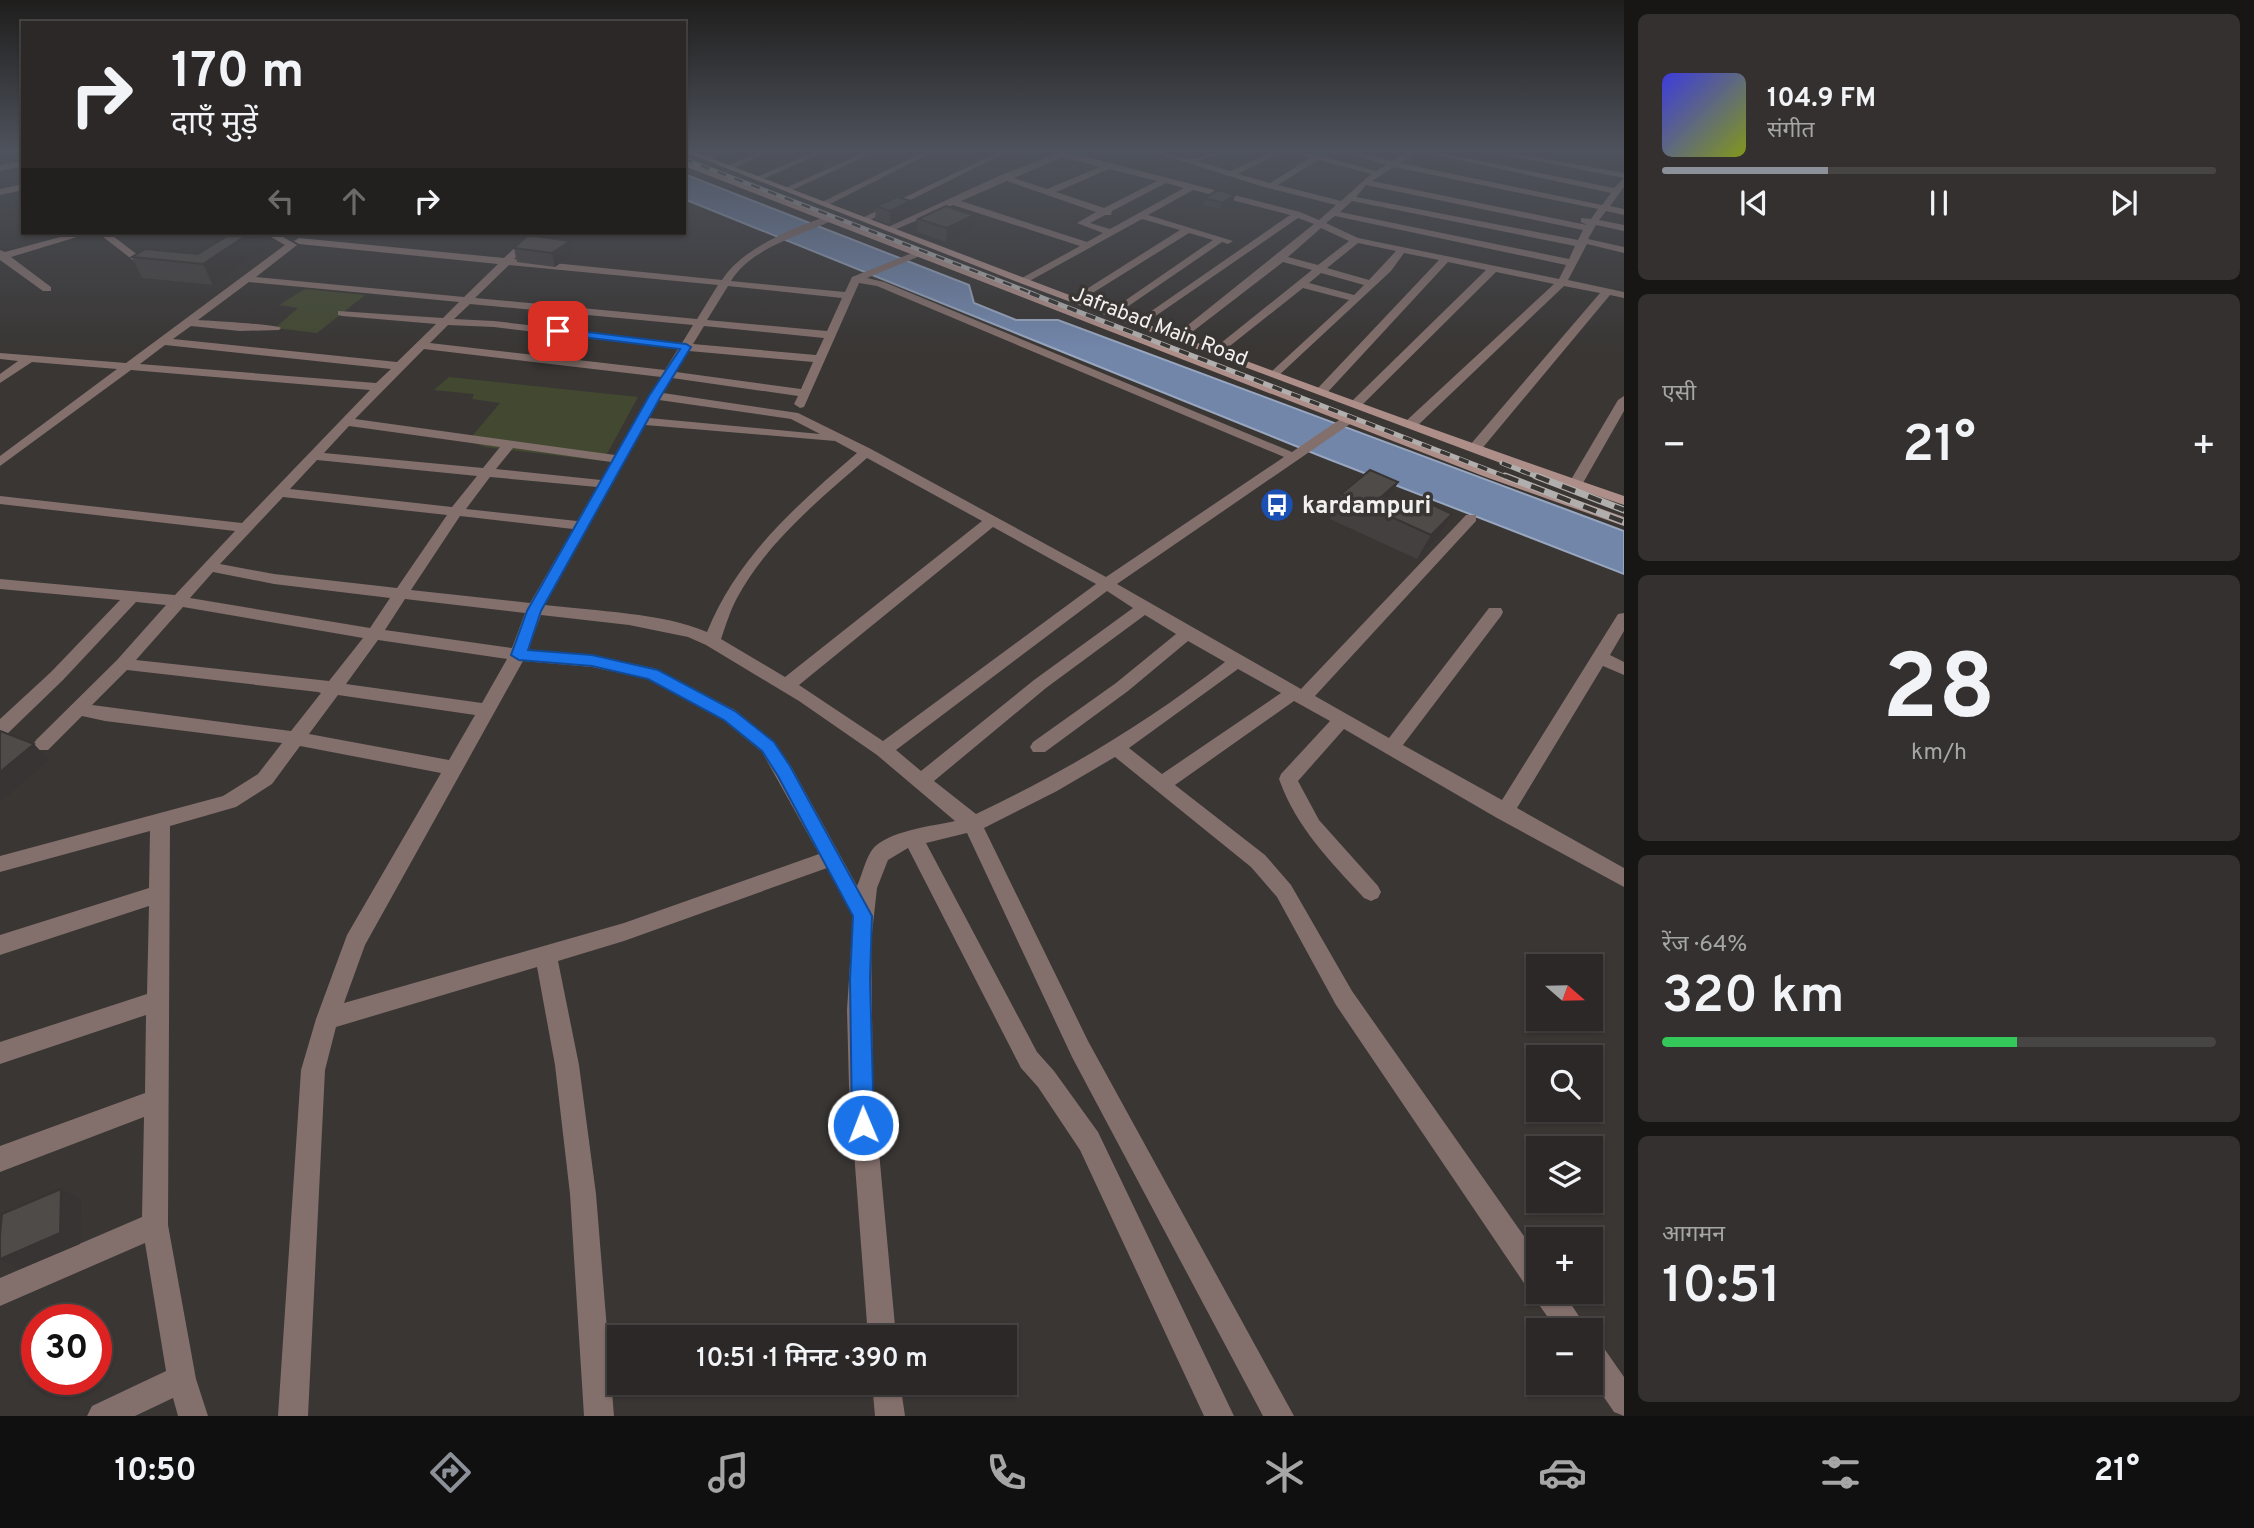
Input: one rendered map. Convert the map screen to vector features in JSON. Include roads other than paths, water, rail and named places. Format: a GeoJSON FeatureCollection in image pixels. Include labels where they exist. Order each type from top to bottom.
{"type":"FeatureCollection","features":[{"type":"Feature","properties":{"kind":"main road","name":"Jafrabad Main Road"},"geometry":{"type":"LineString","coordinates":[[817,218],[1624,522]]}},
{"type":"Feature","properties":{"kind":"main road","name":"Jafrabad Main Road"},"geometry":{"type":"LineString","coordinates":[[865,219],[1024,281],[1624,501]]}},
{"type":"Feature","properties":{"kind":"street"},"geometry":{"type":"LineString","coordinates":[[891,228],[913,218]]}},
{"type":"Feature","properties":{"kind":"street"},"geometry":{"type":"LineString","coordinates":[[1004,218],[1087,245]]}},
{"type":"Feature","properties":{"kind":"street"},"geometry":{"type":"LineString","coordinates":[[1091,218],[1082,223],[1110,232]]}},
{"type":"Feature","properties":{"kind":"street"},"geometry":{"type":"LineString","coordinates":[[1136,218],[1188,229],[1249,247]]}},
{"type":"Feature","properties":{"kind":"street"},"geometry":{"type":"LineString","coordinates":[[1024,281],[1136,218]]}},
{"type":"Feature","properties":{"kind":"street"},"geometry":{"type":"LineString","coordinates":[[1141,323],[1291,218]]}},
{"type":"Feature","properties":{"kind":"street"},"geometry":{"type":"LineString","coordinates":[[1308,218],[1322,223],[1333,232],[1356,240],[1624,295]]}},
{"type":"Feature","properties":{"kind":"street"},"geometry":{"type":"LineString","coordinates":[[1180,337],[1327,218]]}},
{"type":"Feature","properties":{"kind":"street"},"geometry":{"type":"LineString","coordinates":[[1357,218],[1572,263]]}},
{"type":"Feature","properties":{"kind":"street"},"geometry":{"type":"LineString","coordinates":[[1445,218],[1624,250]]}},
{"type":"Feature","properties":{"kind":"street"},"geometry":{"type":"LineString","coordinates":[[1554,218],[1624,228]]}},
{"type":"Feature","properties":{"kind":"street"},"geometry":{"type":"LineString","coordinates":[[1570,218],[1591,225]]}},
{"type":"Feature","properties":{"kind":"street"},"geometry":{"type":"LineString","coordinates":[[1411,424],[1563,281],[1595,218]]}},
{"type":"Feature","properties":{"kind":"street"},"geometry":{"type":"LineString","coordinates":[[293,1416],[313,1070],[327,1019],[355,942],[519,655],[534,611],[605,484],[655,396],[732,271],[742,261],[776,241],[824,221]]}},
{"type":"Feature","properties":{"kind":"street"},"geometry":{"type":"LineString","coordinates":[[1078,299],[1188,229]]}},
{"type":"Feature","properties":{"kind":"street"},"geometry":{"type":"LineString","coordinates":[[2,255],[69,235]]}},
{"type":"Feature","properties":{"kind":"street"},"geometry":{"type":"LineString","coordinates":[[106,235],[142,262]]}},
{"type":"Feature","properties":{"kind":"street"},"geometry":{"type":"LineString","coordinates":[[274,235],[296,243],[846,295]]}},
{"type":"Feature","properties":{"kind":"street"},"geometry":{"type":"LineString","coordinates":[[0,462],[296,243],[316,235]]}},
{"type":"Feature","properties":{"kind":"street"},"geometry":{"type":"LineString","coordinates":[[41,746],[123,663],[209,567],[419,345],[533,235]]}},
{"type":"Feature","properties":{"kind":"street"},"geometry":{"type":"LineString","coordinates":[[1114,313],[1221,239]]}},
{"type":"Feature","properties":{"kind":"street"},"geometry":{"type":"LineString","coordinates":[[1217,351],[1356,240]]}},
{"type":"Feature","properties":{"kind":"street"},"geometry":{"type":"LineString","coordinates":[[1276,374],[1371,284],[1403,248]]}},
{"type":"Feature","properties":{"kind":"street"},"geometry":{"type":"LineString","coordinates":[[794,416],[821,359],[846,295],[856,279],[917,254]]}},
{"type":"Feature","properties":{"kind":"street"},"geometry":{"type":"LineString","coordinates":[[2,255],[47,289]]}},
{"type":"Feature","properties":{"kind":"street"},"geometry":{"type":"LineString","coordinates":[[1322,391],[1447,257]]}},
{"type":"Feature","properties":{"kind":"street"},"geometry":{"type":"LineString","coordinates":[[1280,258],[1371,284]]}},
{"type":"Feature","properties":{"kind":"street"},"geometry":{"type":"LineString","coordinates":[[1356,404],[1495,267]]}},
{"type":"Feature","properties":{"kind":"street"},"geometry":{"type":"LineString","coordinates":[[248,279],[830,335]]}},
{"type":"Feature","properties":{"kind":"street"},"geometry":{"type":"LineString","coordinates":[[856,279],[880,285],[1294,457]]}},
{"type":"Feature","properties":{"kind":"street"},"geometry":{"type":"LineString","coordinates":[[1301,284],[1355,298]]}},
{"type":"Feature","properties":{"kind":"street"},"geometry":{"type":"LineString","coordinates":[[1475,448],[1608,291]]}},
{"type":"Feature","properties":{"kind":"street"},"geometry":{"type":"LineString","coordinates":[[342,313],[548,330],[686,347],[821,359]]}},
{"type":"Feature","properties":{"kind":"street"},"geometry":{"type":"LineString","coordinates":[[189,322],[240,328],[275,328]]}},
{"type":"Feature","properties":{"kind":"street"},"geometry":{"type":"LineString","coordinates":[[161,341],[399,366]]}},
{"type":"Feature","properties":{"kind":"street"},"geometry":{"type":"LineString","coordinates":[[419,345],[805,393]]}},
{"type":"Feature","properties":{"kind":"street"},"geometry":{"type":"LineString","coordinates":[[0,356],[379,387]]}},
{"type":"Feature","properties":{"kind":"street"},"geometry":{"type":"LineString","coordinates":[[0,379],[29,359]]}},
{"type":"Feature","properties":{"kind":"street"},"geometry":{"type":"LineString","coordinates":[[655,396],[794,416],[1108,583],[1187,633],[1624,878]]}},
{"type":"Feature","properties":{"kind":"street"},"geometry":{"type":"LineString","coordinates":[[1576,483],[1624,400]]}},
{"type":"Feature","properties":{"kind":"street"},"geometry":{"type":"LineString","coordinates":[[883,750],[1108,583],[1349,419]]}},
{"type":"Feature","properties":{"kind":"street"},"geometry":{"type":"LineString","coordinates":[[642,421],[841,440]]}},
{"type":"Feature","properties":{"kind":"street"},"geometry":{"type":"LineString","coordinates":[[347,422],[620,459]]}},
{"type":"Feature","properties":{"kind":"street"},"geometry":{"type":"LineString","coordinates":[[0,864],[229,802],[265,779],[374,634],[455,513],[510,443]]}},
{"type":"Feature","properties":{"kind":"street"},"geometry":{"type":"LineString","coordinates":[[712,641],[733,592],[762,554],[791,521],[866,452]]}},
{"type":"Feature","properties":{"kind":"street"},"geometry":{"type":"LineString","coordinates":[[314,456],[605,484]]}},
{"type":"Feature","properties":{"kind":"street"},"geometry":{"type":"LineString","coordinates":[[280,492],[583,526]]}},
{"type":"Feature","properties":{"kind":"street"},"geometry":{"type":"LineString","coordinates":[[0,500],[247,527]]}},
{"type":"Feature","properties":{"kind":"street"},"geometry":{"type":"LineString","coordinates":[[1162,784],[1298,696],[1471,518]]}},
{"type":"Feature","properties":{"kind":"street"},"geometry":{"type":"LineString","coordinates":[[786,686],[992,520]]}},
{"type":"Feature","properties":{"kind":"street"},"geometry":{"type":"LineString","coordinates":[[209,567],[274,579],[400,595],[629,620],[692,632],[712,641],[786,686],[883,750],[973,825],[1080,1049],[1279,1416]]}},
{"type":"Feature","properties":{"kind":"street"},"geometry":{"type":"LineString","coordinates":[[0,584],[179,601],[374,634],[519,655],[592,661],[653,674],[729,715],[768,747],[784,771],[863,916]]}},
{"type":"Feature","properties":{"kind":"street"},"geometry":{"type":"LineString","coordinates":[[0,730],[57,676],[133,596]]}},
{"type":"Feature","properties":{"kind":"street"},"geometry":{"type":"LineString","coordinates":[[921,781],[1040,684],[1145,607]]}},
{"type":"Feature","properties":{"kind":"street"},"geometry":{"type":"LineString","coordinates":[[1391,748],[1495,612]]}},
{"type":"Feature","properties":{"kind":"street"},"geometry":{"type":"LineString","coordinates":[[1504,813],[1624,618]]}},
{"type":"Feature","properties":{"kind":"street"},"geometry":{"type":"LineString","coordinates":[[1039,747],[1122,687],[1187,633]]}},
{"type":"Feature","properties":{"kind":"street"},"geometry":{"type":"LineString","coordinates":[[1600,657],[1624,670]]}},
{"type":"Feature","properties":{"kind":"street"},"geometry":{"type":"LineString","coordinates":[[881,1325],[864,1149],[860,979],[866,883],[880,855],[898,841],[973,825],[1045,790],[1183,705],[1237,661]]}},
{"type":"Feature","properties":{"kind":"street"},"geometry":{"type":"LineString","coordinates":[[123,663],[486,710]]}},
{"type":"Feature","properties":{"kind":"street"},"geometry":{"type":"LineString","coordinates":[[78,708],[105,715],[295,739],[454,768]]}},
{"type":"Feature","properties":{"kind":"street"},"geometry":{"type":"LineString","coordinates":[[1342,720],[1288,779],[1293,797],[1311,824],[1371,892]]}},
{"type":"Feature","properties":{"kind":"street"},"geometry":{"type":"LineString","coordinates":[[1116,748],[1258,861],[1284,891],[1344,998],[1526,1262]]}},
{"type":"Feature","properties":{"kind":"street"},"geometry":{"type":"LineString","coordinates":[[160,820],[155,1225],[182,1379],[193,1416]]}},
{"type":"Feature","properties":{"kind":"street"},"geometry":{"type":"LineString","coordinates":[[913,838],[1029,1060],[1046,1079],[1089,1141],[1219,1416]]}},
{"type":"Feature","properties":{"kind":"street"},"geometry":{"type":"LineString","coordinates":[[327,1019],[624,932],[831,858]]}},
{"type":"Feature","properties":{"kind":"street"},"geometry":{"type":"LineString","coordinates":[[0,945],[159,894]]}},
{"type":"Feature","properties":{"kind":"street"},"geometry":{"type":"LineString","coordinates":[[546,955],[567,1065],[583,1194],[599,1416]]}},
{"type":"Feature","properties":{"kind":"street"},"geometry":{"type":"LineString","coordinates":[[0,1053],[158,1001]]}},
{"type":"Feature","properties":{"kind":"street"},"geometry":{"type":"LineString","coordinates":[[0,1159],[157,1100]]}},
{"type":"Feature","properties":{"kind":"street"},"geometry":{"type":"LineString","coordinates":[[0,1292],[155,1225]]}},
{"type":"Feature","properties":{"kind":"street"},"geometry":{"type":"LineString","coordinates":[[1603,1371],[1624,1402]]}},
{"type":"Feature","properties":{"kind":"street"},"geometry":{"type":"LineString","coordinates":[[102,1416],[182,1379]]}},
{"type":"Feature","properties":{"kind":"street"},"geometry":{"type":"LineString","coordinates":[[888,1395],[890,1416]]}},
{"type":"Feature","properties":{"kind":"water"},"geometry":{"type":"Polygon","coordinates":[[[731,218],[797,218],[969,285],[974,303],[1016,320],[1058,320],[1624,531],[1624,574],[1323,457],[731,218]]]}},
{"type":"Feature","properties":{"kind":"railway"},"geometry":{"type":"LineString","coordinates":[[837,218],[1034,294]]}},
{"type":"Feature","properties":{"kind":"railway"},"geometry":{"type":"LineString","coordinates":[[1030,293],[1509,478]]}},
{"type":"Feature","properties":{"kind":"railway"},"geometry":{"type":"LineString","coordinates":[[1502,463],[1540,478]]}},
{"type":"Feature","properties":{"kind":"railway"},"geometry":{"type":"LineString","coordinates":[[1505,476],[1624,522]]}},
{"type":"Feature","properties":{"kind":"railway"},"geometry":{"type":"LineString","coordinates":[[1536,476],[1624,510]]}},
{"type":"Feature","properties":{"kind":"place","name":"kardampuri"},"geometry":{"type":"Point","coordinates":[1277,505]}}]}
